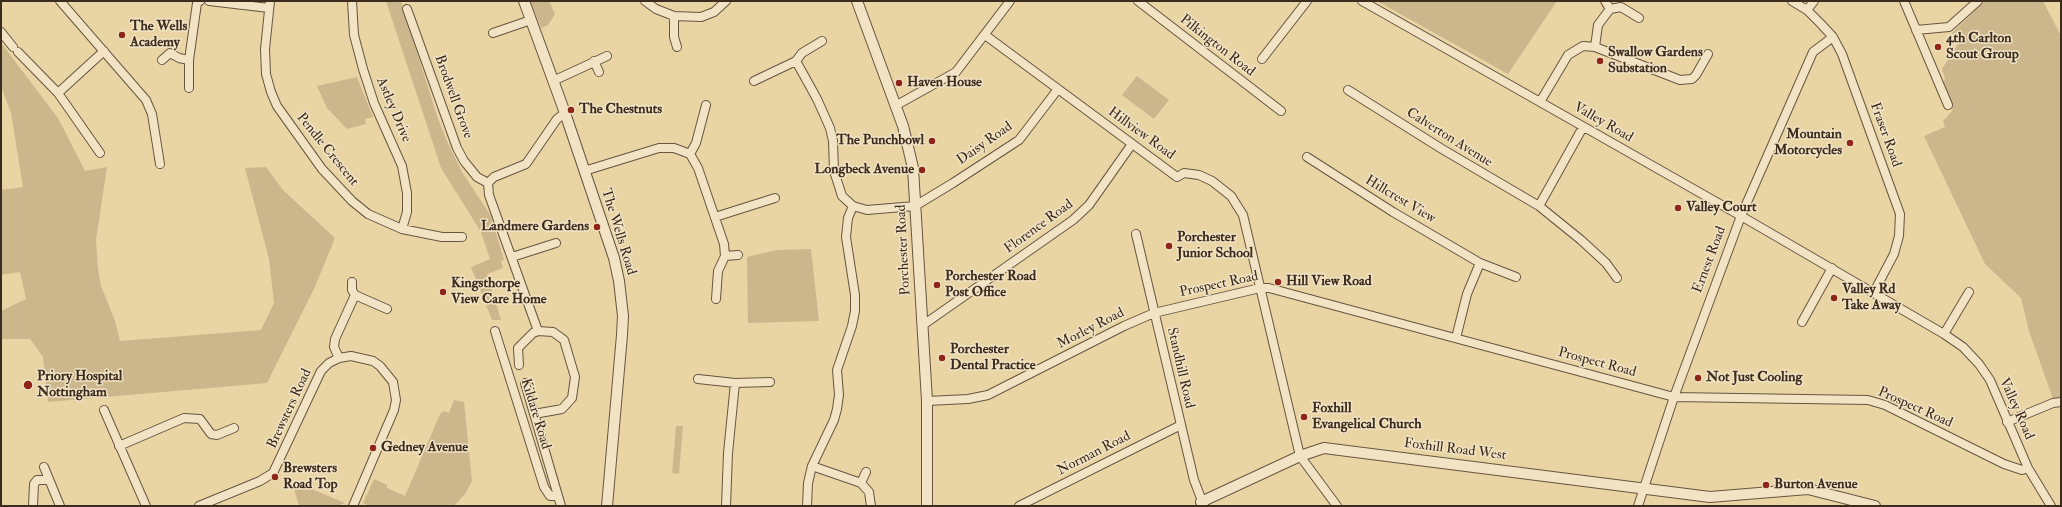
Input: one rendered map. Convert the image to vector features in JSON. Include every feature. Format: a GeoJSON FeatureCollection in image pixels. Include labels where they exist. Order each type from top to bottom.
{"type":"FeatureCollection","features":[{"type":"Feature","properties":{"kind":"street"},"geometry":{"type":"LineString","coordinates":[[60,1],[150,106],[160,164]]}},
{"type":"Feature","properties":{"kind":"street"},"geometry":{"type":"LineString","coordinates":[[189,88],[189,60],[197,3],[200,1]]}},
{"type":"Feature","properties":{"kind":"street"},"geometry":{"type":"LineString","coordinates":[[209,1],[270,4]]}},
{"type":"Feature","properties":{"kind":"street","name":"Astley Drive"},"geometry":{"type":"LineString","coordinates":[[352,1],[354,35],[363,69],[374,102],[402,166],[407,193],[407,212],[402,229]]}},
{"type":"Feature","properties":{"kind":"street","name":"The Wells Road"},"geometry":{"type":"LineString","coordinates":[[524,1],[565,113],[614,258],[619,280],[623,316],[621,358],[607,506]]}},
{"type":"Feature","properties":{"kind":"street"},"geometry":{"type":"LineString","coordinates":[[645,1],[656,9],[674,16],[701,17],[714,12],[726,1]]}},
{"type":"Feature","properties":{"kind":"street"},"geometry":{"type":"LineString","coordinates":[[895,106],[956,72],[1010,1]]}},
{"type":"Feature","properties":{"kind":"street","name":"Pilkington Road"},"geometry":{"type":"LineString","coordinates":[[1138,1],[1281,111]]}},
{"type":"Feature","properties":{"kind":"street"},"geometry":{"type":"LineString","coordinates":[[1262,59],[1307,1]]}},
{"type":"Feature","properties":{"kind":"street","name":"Valley Road"},"geometry":{"type":"LineString","coordinates":[[1362,1],[1874,292],[1963,347],[1979,364],[1990,380],[2028,468],[2051,506]]}},
{"type":"Feature","properties":{"kind":"street"},"geometry":{"type":"LineString","coordinates":[[1605,1],[1610,9]]}},
{"type":"Feature","properties":{"kind":"street","name":"Fraser Road"},"geometry":{"type":"LineString","coordinates":[[1792,1],[1807,10],[1833,37],[1842,54],[1900,214],[1899,236],[1894,254],[1874,292]]}},
{"type":"Feature","properties":{"kind":"street"},"geometry":{"type":"LineString","coordinates":[[1807,10],[1814,1]]}},
{"type":"Feature","properties":{"kind":"street"},"geometry":{"type":"LineString","coordinates":[[1904,1],[1948,105]]}},
{"type":"Feature","properties":{"kind":"street"},"geometry":{"type":"LineString","coordinates":[[1916,30],[1949,27],[1978,1]]}},
{"type":"Feature","properties":{"kind":"street","name":"Porchester Road"},"geometry":{"type":"LineString","coordinates":[[857,2],[895,106],[909,149],[913,168],[927,401],[927,506]]}},
{"type":"Feature","properties":{"kind":"street","name":"Pendle Crescent"},"geometry":{"type":"LineString","coordinates":[[270,4],[265,49],[266,74],[277,106],[322,169],[352,201],[368,214],[402,229],[442,237],[462,237]]}},
{"type":"Feature","properties":{"kind":"street"},"geometry":{"type":"LineString","coordinates":[[1595,47],[1598,25],[1610,9],[1621,8],[1639,18]]}},
{"type":"Feature","properties":{"kind":"street","name":"Brodwell Grove"},"geometry":{"type":"LineString","coordinates":[[408,9],[457,148],[477,177],[488,184]]}},
{"type":"Feature","properties":{"kind":"street"},"geometry":{"type":"LineString","coordinates":[[674,16],[674,38],[678,47]]}},
{"type":"Feature","properties":{"kind":"street"},"geometry":{"type":"LineString","coordinates":[[494,33],[531,20]]}},
{"type":"Feature","properties":{"kind":"street"},"geometry":{"type":"LineString","coordinates":[[1,32],[16,50],[58,93],[100,153]]}},
{"type":"Feature","properties":{"kind":"street","name":"Hillview Road"},"geometry":{"type":"LineString","coordinates":[[985,35],[1177,177],[1184,173],[1199,175],[1212,181],[1231,196],[1243,216],[1300,456],[1337,506]]}},
{"type":"Feature","properties":{"kind":"street","name":"Ernest Road"},"geometry":{"type":"LineString","coordinates":[[1638,506],[1674,397],[1741,216],[1813,52],[1833,37]]}},
{"type":"Feature","properties":{"kind":"street"},"geometry":{"type":"LineString","coordinates":[[754,82],[796,60],[802,53],[822,41]]}},
{"type":"Feature","properties":{"kind":"street"},"geometry":{"type":"LineString","coordinates":[[1540,102],[1568,55],[1584,46],[1595,47],[1680,80],[1692,78],[1696,75],[1708,54]]}},
{"type":"Feature","properties":{"kind":"street"},"geometry":{"type":"LineString","coordinates":[[58,93],[104,51]]}},
{"type":"Feature","properties":{"kind":"street"},"geometry":{"type":"LineString","coordinates":[[162,60],[170,54],[189,60]]}},
{"type":"Feature","properties":{"kind":"street"},"geometry":{"type":"LineString","coordinates":[[553,81],[607,56]]}},
{"type":"Feature","properties":{"kind":"street"},"geometry":{"type":"LineString","coordinates":[[796,60],[818,99],[830,128],[833,141],[834,171],[842,196],[853,206],[867,210],[915,206]]}},
{"type":"Feature","properties":{"kind":"street"},"geometry":{"type":"LineString","coordinates":[[594,61],[599,72]]}},
{"type":"Feature","properties":{"kind":"street","name":"Daisy Road"},"geometry":{"type":"LineString","coordinates":[[915,206],[1019,140],[1058,89]]}},
{"type":"Feature","properties":{"kind":"street","name":"Calverton Avenue"},"geometry":{"type":"LineString","coordinates":[[1348,90],[1462,161],[1539,206],[1581,240],[1606,263],[1617,278]]}},
{"type":"Feature","properties":{"kind":"street"},"geometry":{"type":"LineString","coordinates":[[690,154],[696,143],[706,105]]}},
{"type":"Feature","properties":{"kind":"street"},"geometry":{"type":"LineString","coordinates":[[538,331],[489,195],[488,184],[494,177],[526,164],[557,119],[565,113]]}},
{"type":"Feature","properties":{"kind":"street"},"geometry":{"type":"LineString","coordinates":[[1539,206],[1583,127]]}},
{"type":"Feature","properties":{"kind":"street","name":"Florence Road"},"geometry":{"type":"LineString","coordinates":[[923,325],[1073,220],[1089,205],[1132,144]]}},
{"type":"Feature","properties":{"kind":"street"},"geometry":{"type":"LineString","coordinates":[[584,171],[659,148],[674,148],[690,154],[698,168],[724,244],[724,256],[718,271],[716,299]]}},
{"type":"Feature","properties":{"kind":"street","name":"Hillcrest View"},"geometry":{"type":"LineString","coordinates":[[1307,157],[1393,212],[1480,263],[1516,277]]}},
{"type":"Feature","properties":{"kind":"street"},"geometry":{"type":"LineString","coordinates":[[715,217],[775,198]]}},
{"type":"Feature","properties":{"kind":"street"},"geometry":{"type":"LineString","coordinates":[[807,506],[808,483],[812,466],[834,420],[837,409],[839,395],[837,370],[852,326],[855,312],[855,295],[846,237],[846,228],[853,206]]}},
{"type":"Feature","properties":{"kind":"street","name":"Standhill Road"},"geometry":{"type":"LineString","coordinates":[[1136,234],[1180,425],[1202,504]]}},
{"type":"Feature","properties":{"kind":"street"},"geometry":{"type":"LineString","coordinates":[[512,257],[556,243]]}},
{"type":"Feature","properties":{"kind":"street"},"geometry":{"type":"LineString","coordinates":[[724,256],[738,255]]}},
{"type":"Feature","properties":{"kind":"street"},"geometry":{"type":"LineString","coordinates":[[1456,338],[1467,294],[1480,263]]}},
{"type":"Feature","properties":{"kind":"street"},"geometry":{"type":"LineString","coordinates":[[1802,322],[1832,268]]}},
{"type":"Feature","properties":{"kind":"street"},"geometry":{"type":"LineString","coordinates":[[352,282],[352,290],[355,295],[387,309]]}},
{"type":"Feature","properties":{"kind":"street","name":"Prospect Road"},"geometry":{"type":"LineString","coordinates":[[1155,317],[1260,288],[1284,291],[1674,397],[1868,400],[1884,405],[2004,464],[2022,470],[2028,468]]}},
{"type":"Feature","properties":{"kind":"street"},"geometry":{"type":"LineString","coordinates":[[1944,334],[1969,292]]}},
{"type":"Feature","properties":{"kind":"street"},"geometry":{"type":"LineString","coordinates":[[353,506],[394,410],[396,400],[395,389],[387,373],[373,361],[351,356],[339,358],[334,347],[335,339],[355,295]]}},
{"type":"Feature","properties":{"kind":"street","name":"Morley Road"},"geometry":{"type":"LineString","coordinates":[[927,401],[968,399],[988,395],[1114,331],[1155,317]]}},
{"type":"Feature","properties":{"kind":"street","name":"Kildare Road"},"geometry":{"type":"LineString","coordinates":[[495,331],[544,487],[550,496],[558,496]]}},
{"type":"Feature","properties":{"kind":"street","name":"Kildare Road"},"geometry":{"type":"LineString","coordinates":[[519,365],[518,348],[528,337],[538,331],[553,332],[564,340],[575,377],[572,398],[566,406],[534,414]]}},
{"type":"Feature","properties":{"kind":"street","name":"Brewsters Road"},"geometry":{"type":"LineString","coordinates":[[199,506],[260,481],[273,474],[320,371],[329,363],[339,358]]}},
{"type":"Feature","properties":{"kind":"street"},"geometry":{"type":"LineString","coordinates":[[698,379],[735,383],[770,382]]}},
{"type":"Feature","properties":{"kind":"street","name":"Kildare Road"},"geometry":{"type":"LineString","coordinates":[[524,383],[561,506]]}},
{"type":"Feature","properties":{"kind":"street"},"geometry":{"type":"LineString","coordinates":[[726,506],[728,454],[735,383]]}},
{"type":"Feature","properties":{"kind":"street"},"geometry":{"type":"LineString","coordinates":[[2007,422],[2053,403],[2061,402]]}},
{"type":"Feature","properties":{"kind":"street"},"geometry":{"type":"LineString","coordinates":[[104,410],[146,506]]}},
{"type":"Feature","properties":{"kind":"street"},"geometry":{"type":"LineString","coordinates":[[120,446],[184,418],[200,419],[211,434],[217,435],[234,428]]}},
{"type":"Feature","properties":{"kind":"street","name":"Norman Road"},"geometry":{"type":"LineString","coordinates":[[1019,506],[1180,425]]}},
{"type":"Feature","properties":{"kind":"street","name":"Foxhill Road West"},"geometry":{"type":"LineString","coordinates":[[1202,504],[1300,456],[1313,451],[1333,449],[1710,497],[1808,490],[1875,506]]}},
{"type":"Feature","properties":{"kind":"street"},"geometry":{"type":"LineString","coordinates":[[812,466],[861,483],[869,492],[871,506]]}},
{"type":"Feature","properties":{"kind":"street"},"geometry":{"type":"LineString","coordinates":[[44,467],[48,480],[60,506]]}},
{"type":"Feature","properties":{"kind":"street"},"geometry":{"type":"LineString","coordinates":[[861,483],[866,472]]}},
{"type":"Feature","properties":{"kind":"street"},"geometry":{"type":"LineString","coordinates":[[34,506],[34,484],[38,480],[48,480]]}},
{"type":"Feature","properties":{"kind":"shaded area"},"geometry":{"type":"Polygon","coordinates":[[[386,1],[401,1],[437,116],[446,139],[462,172],[491,216],[504,260],[501,261],[503,268],[487,274],[501,320],[492,320],[471,267],[490,259],[481,232],[441,168],[386,1]]]}},
{"type":"Feature","properties":{"kind":"shaded area"},"geometry":{"type":"Polygon","coordinates":[[[530,1],[549,1],[555,14],[548,25],[541,28],[530,1]]]}},
{"type":"Feature","properties":{"kind":"shaded area"},"geometry":{"type":"Polygon","coordinates":[[[1377,1],[1557,1],[1508,74],[1377,1]]]}},
{"type":"Feature","properties":{"kind":"shaded area"},"geometry":{"type":"Polygon","coordinates":[[[1985,1],[2043,1],[2061,36],[2061,398],[2053,399],[2029,331],[2021,298],[1985,264],[1924,136],[1945,127],[1943,121],[1952,111],[1953,106],[1943,84],[1945,78],[1942,69],[1958,44],[1952,33],[1985,1]]]}},
{"type":"Feature","properties":{"kind":"shaded area"},"geometry":{"type":"Polygon","coordinates":[[[1,43],[58,118],[85,171],[107,167],[96,240],[98,269],[101,286],[115,321],[120,341],[261,330],[274,303],[269,259],[245,168],[266,167],[283,190],[335,238],[314,289],[267,383],[48,402],[43,357],[30,339],[1,339],[1,311],[26,299],[20,272],[1,275],[1,190],[23,187],[11,113],[1,86],[1,43]]]}},
{"type":"Feature","properties":{"kind":"shaded area"},"geometry":{"type":"Polygon","coordinates":[[[1137,76],[1169,100],[1154,119],[1122,95],[1137,76]]]}},
{"type":"Feature","properties":{"kind":"shaded area"},"geometry":{"type":"Polygon","coordinates":[[[357,77],[373,117],[365,119],[366,124],[347,129],[327,108],[317,86],[357,77]]]}},
{"type":"Feature","properties":{"kind":"shaded area"},"geometry":{"type":"Polygon","coordinates":[[[811,249],[819,321],[748,323],[747,257],[777,250],[811,249]]]}},
{"type":"Feature","properties":{"kind":"shaded area"},"geometry":{"type":"Polygon","coordinates":[[[454,400],[464,402],[472,481],[465,494],[454,506],[370,506],[363,503],[374,479],[387,485],[387,488],[405,496],[440,414],[444,411],[449,413],[454,400]]]}},
{"type":"Feature","properties":{"kind":"shaded area"},"geometry":{"type":"Polygon","coordinates":[[[676,426],[683,426],[679,474],[672,473],[676,426]]]}},
{"type":"Feature","properties":{"kind":"shaded area"},"geometry":{"type":"Polygon","coordinates":[[[295,482],[345,503],[337,506],[299,506],[294,489],[295,482]]]}},
{"type":"Feature","properties":{"kind":"place","name":"The Wells Academy"},"geometry":{"type":"Point","coordinates":[122,35]}},
{"type":"Feature","properties":{"kind":"place","name":"4th Carlton Scout Group"},"geometry":{"type":"Point","coordinates":[1938,47]}},
{"type":"Feature","properties":{"kind":"place","name":"Swallow Gardens Substation"},"geometry":{"type":"Point","coordinates":[1600,61]}},
{"type":"Feature","properties":{"kind":"place","name":"Haven House"},"geometry":{"type":"Point","coordinates":[899,83]}},
{"type":"Feature","properties":{"kind":"place","name":"The Chestnuts"},"geometry":{"type":"Point","coordinates":[571,110]}},
{"type":"Feature","properties":{"kind":"place","name":"The Punchbowl"},"geometry":{"type":"Point","coordinates":[932,141]}},
{"type":"Feature","properties":{"kind":"place","name":"Mountain Motorcycles"},"geometry":{"type":"Point","coordinates":[1850,143]}},
{"type":"Feature","properties":{"kind":"place","name":"Longbeck Avenue"},"geometry":{"type":"Point","coordinates":[922,170]}},
{"type":"Feature","properties":{"kind":"place","name":"Valley Court"},"geometry":{"type":"Point","coordinates":[1678,208]}},
{"type":"Feature","properties":{"kind":"place","name":"Landmere Gardens"},"geometry":{"type":"Point","coordinates":[597,227]}},
{"type":"Feature","properties":{"kind":"place","name":"Porchester Junior School"},"geometry":{"type":"Point","coordinates":[1169,246]}},
{"type":"Feature","properties":{"kind":"place","name":"Hill View Road"},"geometry":{"type":"Point","coordinates":[1278,282]}},
{"type":"Feature","properties":{"kind":"place","name":"Porchester Road Post Office"},"geometry":{"type":"Point","coordinates":[937,285]}},
{"type":"Feature","properties":{"kind":"place","name":"Kingsthorpe View Care Home"},"geometry":{"type":"Point","coordinates":[443,292]}},
{"type":"Feature","properties":{"kind":"place","name":"Valley Rd Take Away"},"geometry":{"type":"Point","coordinates":[1834,298]}},
{"type":"Feature","properties":{"kind":"place","name":"Porchester Dental Practice"},"geometry":{"type":"Point","coordinates":[942,358]}},
{"type":"Feature","properties":{"kind":"place","name":"Not Just Cooling"},"geometry":{"type":"Point","coordinates":[1698,378]}},
{"type":"Feature","properties":{"kind":"place","name":"Priory Hospital Nottingham"},"geometry":{"type":"Point","coordinates":[28,385]}},
{"type":"Feature","properties":{"kind":"place","name":"Foxhill Evangelical Church"},"geometry":{"type":"Point","coordinates":[1304,417]}},
{"type":"Feature","properties":{"kind":"place","name":"Gedney Avenue"},"geometry":{"type":"Point","coordinates":[373,448]}},
{"type":"Feature","properties":{"kind":"place","name":"Brewsters Road Top"},"geometry":{"type":"Point","coordinates":[275,477]}},
{"type":"Feature","properties":{"kind":"place","name":"Burton Avenue"},"geometry":{"type":"Point","coordinates":[1766,485]}}]}
